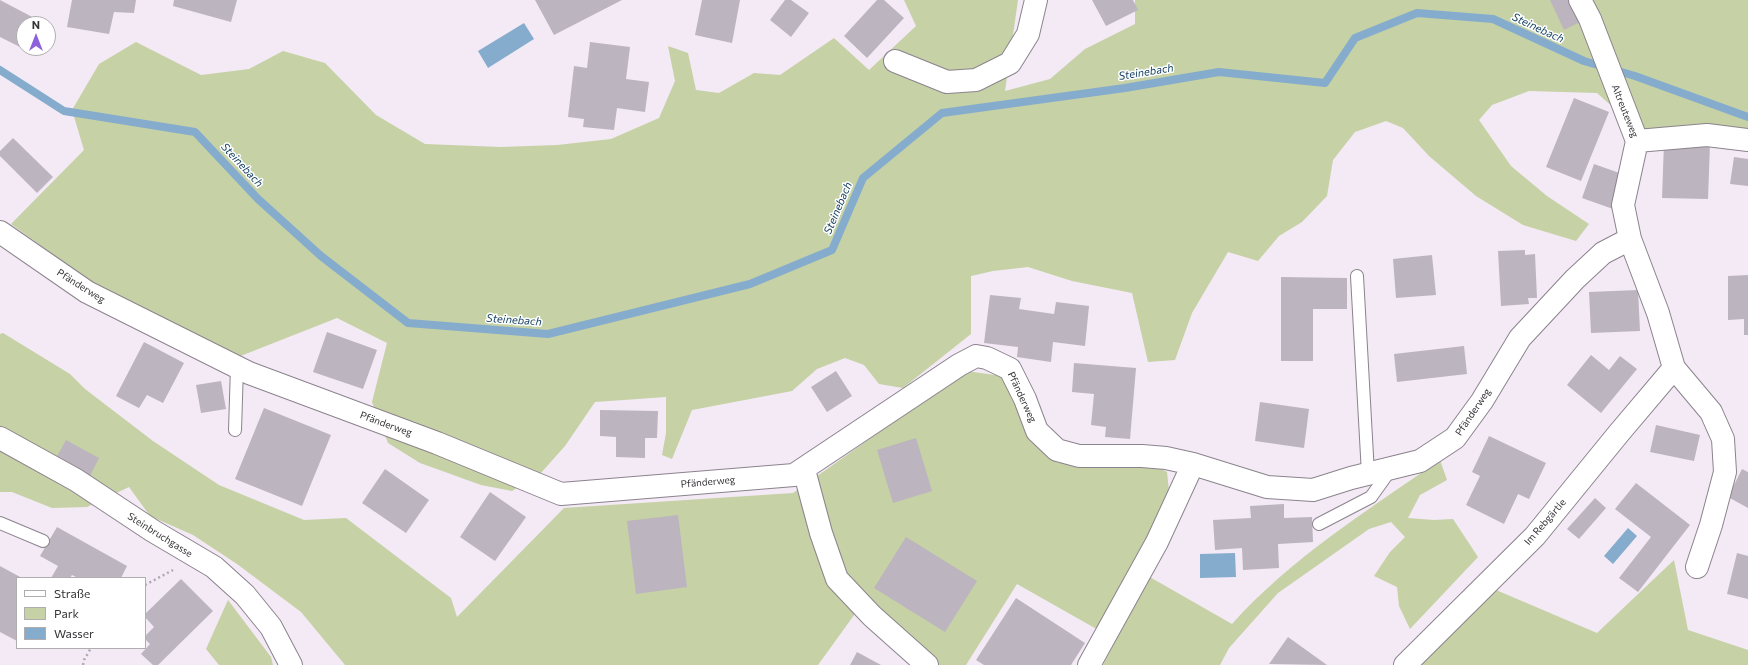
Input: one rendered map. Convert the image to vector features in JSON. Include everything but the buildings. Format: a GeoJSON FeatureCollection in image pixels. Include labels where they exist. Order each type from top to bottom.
{"type":"FeatureCollection","features":[{"type":"Feature","properties":{"kind":"street"},"geometry":{"type":"LineString","coordinates":[[895,61],[947,82],[976,80],[1010,63],[1028,34],[1036,0]]}},
{"type":"Feature","properties":{"kind":"street","name":"Altreuteweg"},"geometry":{"type":"LineString","coordinates":[[1580,0],[1590,19],[1637,141],[1707,136],[1748,140]]}},
{"type":"Feature","properties":{"kind":"street"},"geometry":{"type":"LineString","coordinates":[[1637,141],[1623,206],[1630,239],[1658,313],[1674,368],[1710,412],[1723,439],[1725,472],[1711,525],[1697,567]]}},
{"type":"Feature","properties":{"kind":"street","name":"Pfänderweg"},"geometry":{"type":"LineString","coordinates":[[0,232],[87,292],[237,367],[437,443],[561,494],[794,475],[804,470],[959,365],[976,356],[987,358],[1010,369],[1025,399],[1037,431],[1057,450],[1079,456],[1142,456],[1193,464],[1267,487],[1313,490],[1420,461],[1456,438],[1482,401],[1520,338],[1575,279],[1603,253],[1630,239]]}},
{"type":"Feature","properties":{"kind":"street","name":"Im Rebgärtle"},"geometry":{"type":"LineString","coordinates":[[1405,665],[1535,536],[1618,433],[1674,368]]}},
{"type":"Feature","properties":{"kind":"street","name":"Steinbruchgasse"},"geometry":{"type":"LineString","coordinates":[[0,438],[76,480],[214,568],[245,595],[271,627],[290,665]]}},
{"type":"Feature","properties":{"kind":"street"},"geometry":{"type":"LineString","coordinates":[[1089,665],[1157,542],[1193,464]]}},
{"type":"Feature","properties":{"kind":"street"},"geometry":{"type":"LineString","coordinates":[[804,470],[821,533],[837,578],[872,616],[927,665]]}},
{"type":"Feature","properties":{"kind":"lane"},"geometry":{"type":"LineString","coordinates":[[1357,276],[1368,474]]}},
{"type":"Feature","properties":{"kind":"lane"},"geometry":{"type":"LineString","coordinates":[[235,430],[237,367]]}},
{"type":"Feature","properties":{"kind":"lane"},"geometry":{"type":"LineString","coordinates":[[1319,524],[1371,497],[1391,468]]}},
{"type":"Feature","properties":{"kind":"lane"},"geometry":{"type":"LineString","coordinates":[[0,523],[43,541]]}},
{"type":"Feature","properties":{"kind":"path"},"geometry":{"type":"LineString","coordinates":[[83,665],[84,660],[91,649]]}},
{"type":"Feature","properties":{"kind":"green space"},"geometry":{"type":"Polygon","coordinates":[[[904,0],[1018,0],[1005,91],[1050,79],[1085,49],[1135,24],[1135,0],[1748,0],[1748,136],[1643,134],[1597,93],[1529,91],[1492,105],[1479,120],[1511,166],[1547,196],[1589,224],[1576,241],[1523,225],[1476,196],[1429,156],[1403,128],[1386,121],[1355,132],[1333,160],[1327,196],[1302,222],[1279,236],[1258,261],[1228,252],[1192,313],[1175,360],[1148,362],[1132,293],[1072,281],[1028,267],[993,271],[971,276],[971,334],[903,388],[879,384],[864,365],[845,358],[817,369],[792,391],[692,410],[672,459],[662,455],[666,433],[666,397],[595,402],[565,446],[540,474],[512,491],[481,485],[420,463],[388,443],[372,402],[387,343],[337,318],[238,357],[102,290],[11,224],[84,150],[72,110],[99,64],[136,42],[201,75],[249,69],[283,51],[325,63],[376,115],[425,144],[501,147],[557,145],[611,139],[659,118],[675,81],[668,46],[688,53],[696,90],[719,93],[754,73],[780,75],[834,38],[869,70],[916,26],[904,0]]]}},
{"type":"Feature","properties":{"kind":"green space"},"geometry":{"type":"Polygon","coordinates":[[[3,333],[70,374],[85,389],[153,441],[219,485],[304,520],[346,518],[451,598],[457,617],[564,508],[793,493],[966,371],[1002,376],[1032,437],[1058,463],[1151,463],[1167,472],[1170,500],[1148,576],[1232,624],[1255,600],[1305,556],[1358,516],[1440,460],[1447,480],[1420,495],[1408,518],[1434,520],[1453,519],[1478,557],[1410,629],[1399,606],[1397,587],[1374,576],[1390,552],[1405,537],[1391,522],[1369,529],[1278,593],[1229,648],[1220,665],[1103,665],[1116,640],[1017,584],[966,665],[932,665],[857,611],[818,665],[345,665],[301,612],[237,564],[193,535],[150,516],[129,487],[87,507],[52,508],[12,492],[0,492],[0,334],[3,333]]]}},
{"type":"Feature","properties":{"kind":"green space"},"geometry":{"type":"Polygon","coordinates":[[[1674,560],[1688,630],[1748,650],[1748,665],[1417,665],[1489,587],[1597,633],[1674,560]]]}},
{"type":"Feature","properties":{"kind":"green space"},"geometry":{"type":"Polygon","coordinates":[[[228,600],[271,657],[273,665],[219,665],[206,649],[228,600]]]}},
{"type":"Feature","properties":{"kind":"water"},"geometry":{"type":"Polygon","coordinates":[[[524,23],[534,39],[488,68],[478,51],[524,23]]]}},
{"type":"Feature","properties":{"kind":"water"},"geometry":{"type":"Polygon","coordinates":[[[1628,528],[1637,536],[1613,564],[1604,556],[1628,528]]]}},
{"type":"Feature","properties":{"kind":"water"},"geometry":{"type":"Polygon","coordinates":[[[1235,553],[1236,577],[1200,578],[1200,554],[1235,553]]]}},
{"type":"Feature","properties":{"kind":"waterway","name":"Steinebach"},"geometry":{"type":"LineString","coordinates":[[0,70],[64,111],[195,132],[258,199],[321,256],[408,323],[548,334],[750,284],[832,250],[863,178],[942,113],[1125,88],[1219,72],[1325,83],[1355,38],[1417,13],[1493,19],[1584,61],[1635,76],[1748,117]]}}]}
